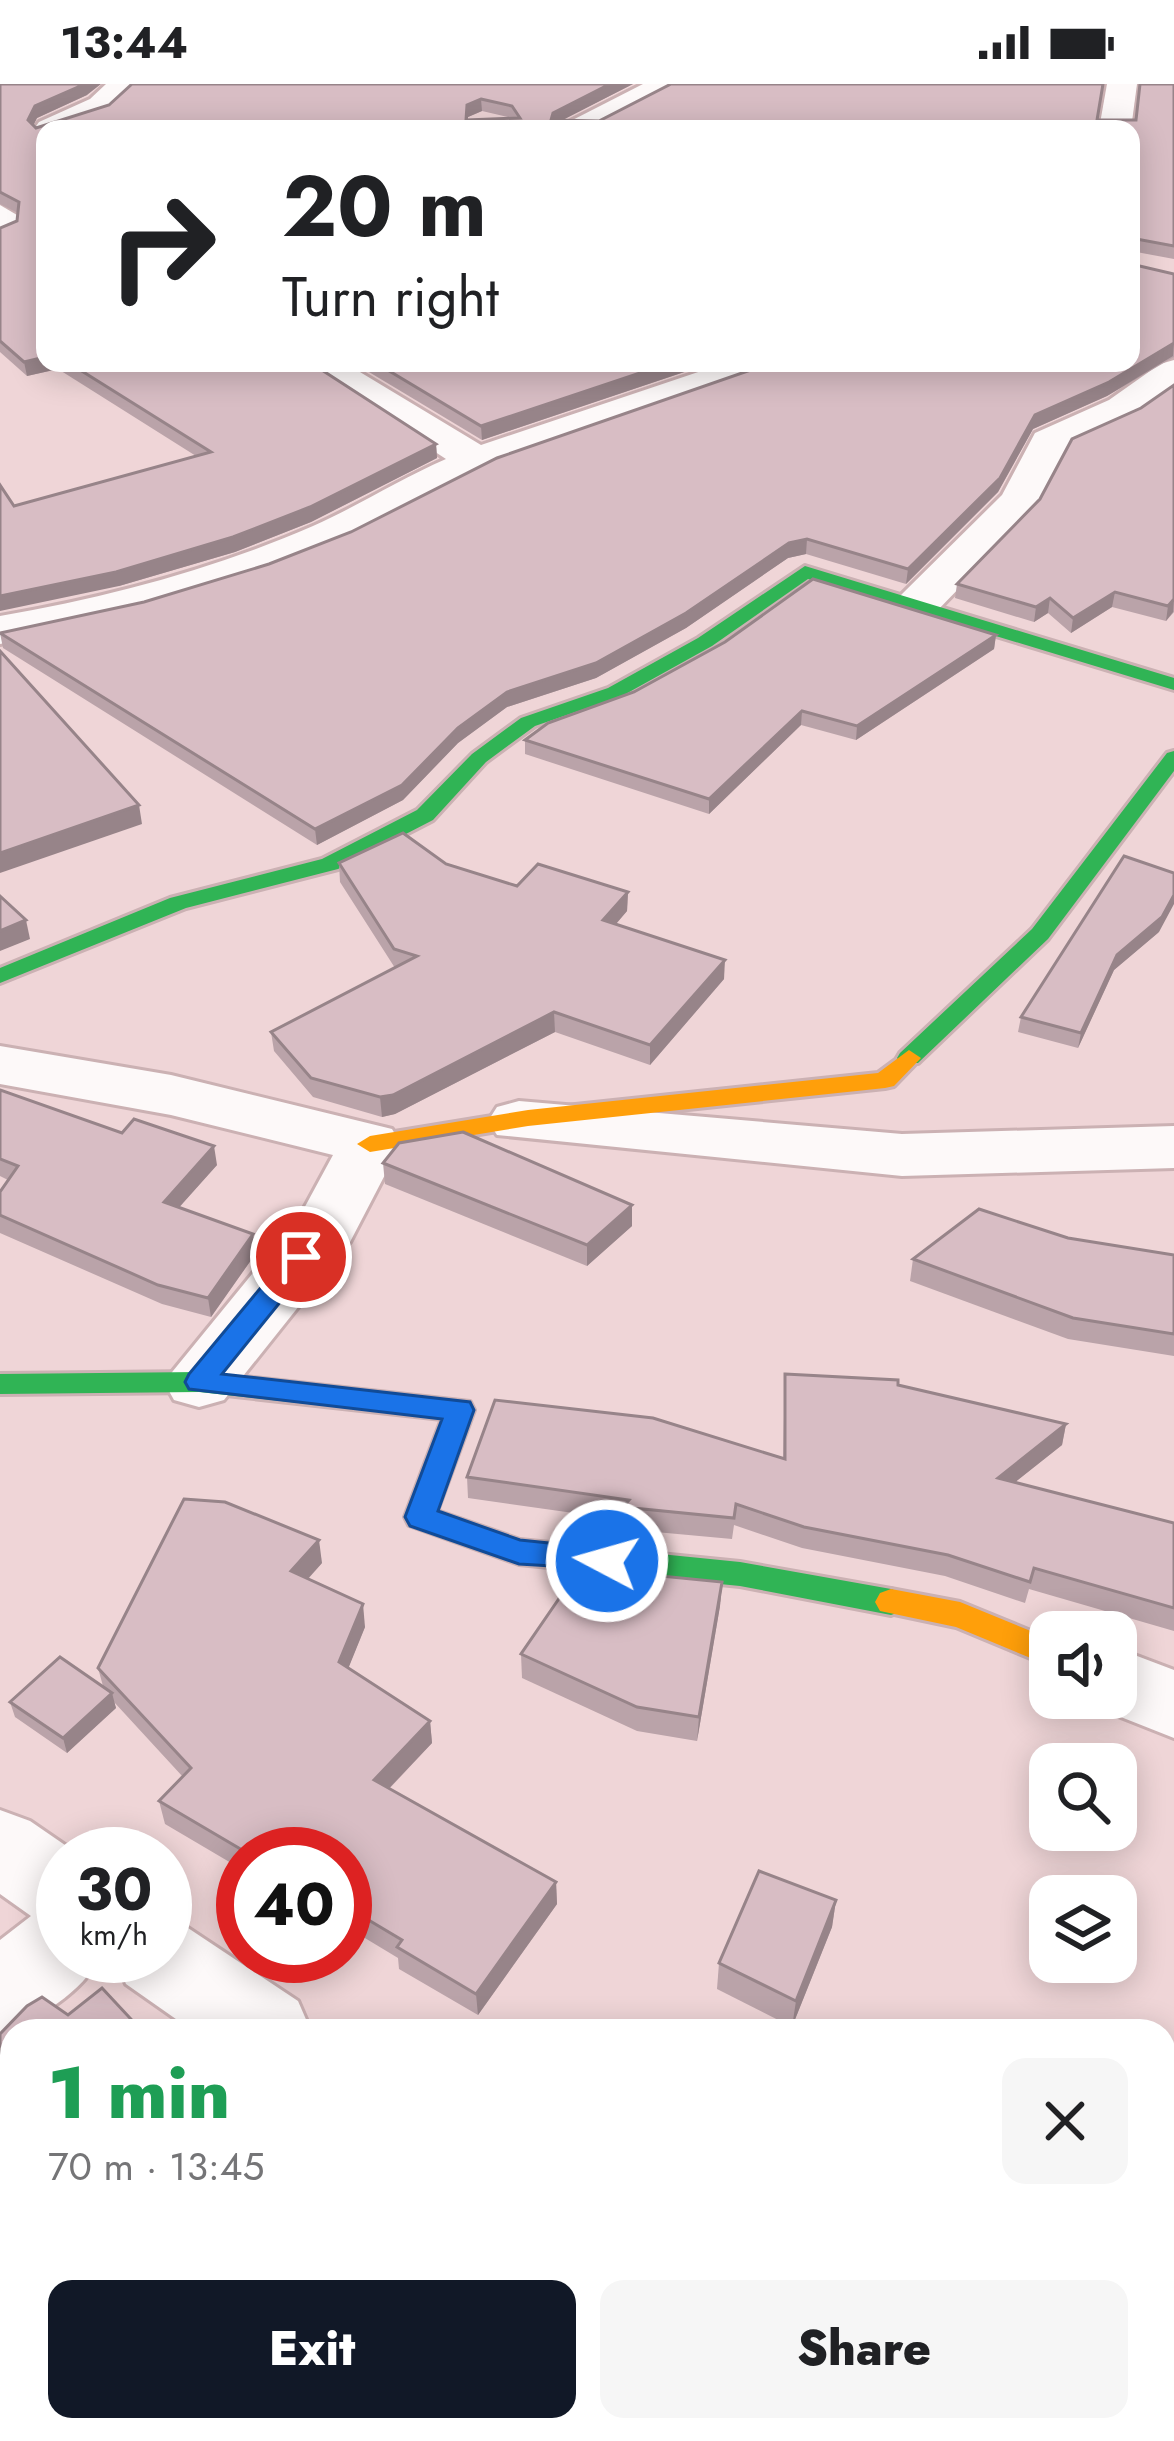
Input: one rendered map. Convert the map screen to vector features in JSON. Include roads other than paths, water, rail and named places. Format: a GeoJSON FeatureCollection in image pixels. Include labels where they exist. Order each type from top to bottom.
{"type":"FeatureCollection","features":[{"type":"Feature","properties":{"kind":"street"},"geometry":{"type":"LineString","coordinates":[[69,120],[101,106],[123,84]]}},
{"type":"Feature","properties":{"kind":"street"},"geometry":{"type":"LineString","coordinates":[[590,120],[668,84]]}},
{"type":"Feature","properties":{"kind":"street"},"geometry":{"type":"LineString","coordinates":[[1116,120],[1122,84]]}},
{"type":"Feature","properties":{"kind":"street"},"geometry":{"type":"LineString","coordinates":[[0,215],[0,230]]}},
{"type":"Feature","properties":{"kind":"street"},"geometry":{"type":"LineString","coordinates":[[333,372],[477,460]]}},
{"type":"Feature","properties":{"kind":"street"},"geometry":{"type":"LineString","coordinates":[[0,630],[72,618],[231,575],[335,532],[477,460],[581,422],[693,392],[739,372]]}},
{"type":"Feature","properties":{"kind":"street"},"geometry":{"type":"LineString","coordinates":[[916,606],[1020,501],[1050,442],[1123,409],[1174,372]]}},
{"type":"Feature","properties":{"kind":"street"},"geometry":{"type":"LineString","coordinates":[[0,976],[178,903],[330,864],[425,815],[479,758],[528,722],[615,692],[705,642],[805,572],[1174,684]]}},
{"type":"Feature","properties":{"kind":"street"},"geometry":{"type":"LineString","coordinates":[[0,1065],[170,1095],[370,1144],[513,1121],[885,1080],[1040,934],[1174,757]]}},
{"type":"Feature","properties":{"kind":"street"},"geometry":{"type":"LineString","coordinates":[[513,1121],[902,1154],[1174,1147]]}},
{"type":"Feature","properties":{"kind":"street"},"geometry":{"type":"LineString","coordinates":[[199,1382],[327,1226],[370,1144]]}},
{"type":"Feature","properties":{"kind":"street"},"geometry":{"type":"LineString","coordinates":[[0,1384],[199,1382],[460,1410],[420,1517],[519,1552],[740,1574],[960,1615],[1029,1644]]}},
{"type":"Feature","properties":{"kind":"street"},"geometry":{"type":"LineString","coordinates":[[1137,1690],[1174,1705]]}},
{"type":"Feature","properties":{"kind":"street"},"geometry":{"type":"LineString","coordinates":[[0,1847],[36,1872]]}},
{"type":"Feature","properties":{"kind":"street"},"geometry":{"type":"LineString","coordinates":[[0,1994],[36,1965]]}},
{"type":"Feature","properties":{"kind":"street"},"geometry":{"type":"LineString","coordinates":[[192,1980],[249,2019]]}}]}
